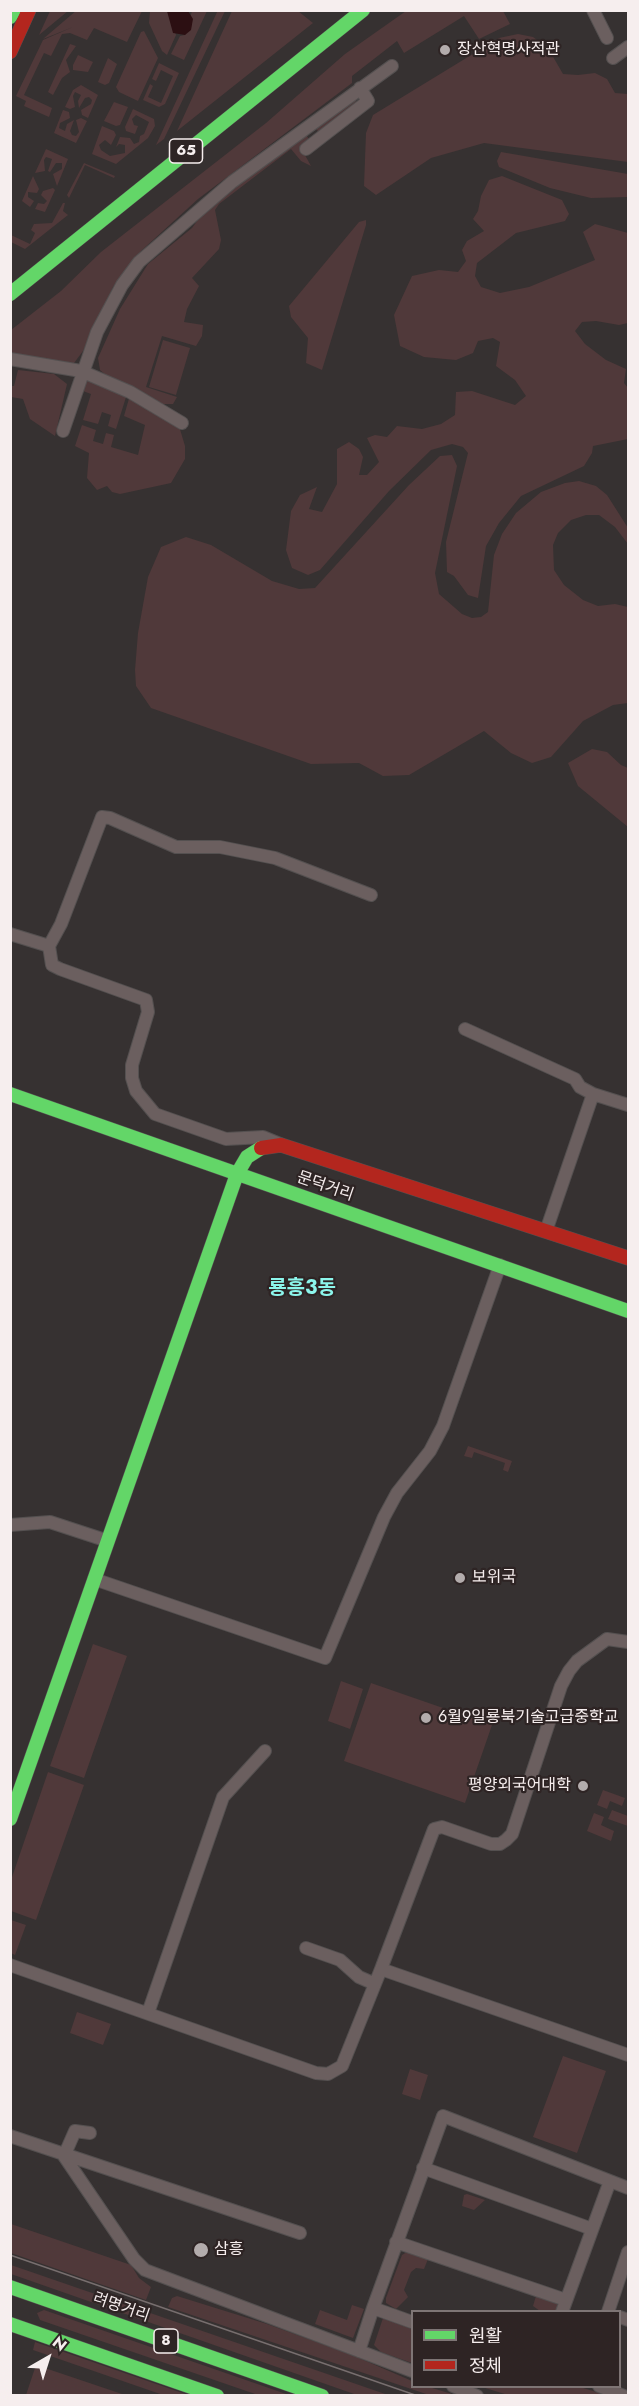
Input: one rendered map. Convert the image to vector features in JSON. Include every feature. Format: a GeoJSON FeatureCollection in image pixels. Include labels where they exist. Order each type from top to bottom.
{"type":"FeatureCollection","features":[{"type":"Feature","properties":{"kind":"main road"},"geometry":{"type":"LineString","coordinates":[[10,18],[14,10]]}},
{"type":"Feature","properties":{"kind":"main road"},"geometry":{"type":"LineString","coordinates":[[10,52],[29,10]]}},
{"type":"Feature","properties":{"kind":"main road","name":"65"},"geometry":{"type":"LineString","coordinates":[[10,294],[363,10]]}},
{"type":"Feature","properties":{"kind":"main road","name":"문덕거리"},"geometry":{"type":"LineString","coordinates":[[10,1094],[628,1311]]}},
{"type":"Feature","properties":{"kind":"main road"},"geometry":{"type":"LineString","coordinates":[[10,1819],[237,1174],[247,1157],[259,1148],[281,1145],[628,1258]]}},
{"type":"Feature","properties":{"kind":"main road","name":"려명거리"},"geometry":{"type":"LineString","coordinates":[[10,2287],[322,2396]]}},
{"type":"Feature","properties":{"kind":"main road","name":"8"},"geometry":{"type":"LineString","coordinates":[[10,2324],[218,2396]]}},
{"type":"Feature","properties":{"kind":"street"},"geometry":{"type":"LineString","coordinates":[[593,10],[607,38]]}},
{"type":"Feature","properties":{"kind":"street"},"geometry":{"type":"LineString","coordinates":[[613,58],[628,47]]}},
{"type":"Feature","properties":{"kind":"street"},"geometry":{"type":"LineString","coordinates":[[63,431],[81,371],[97,332],[117,294],[139,262],[232,182],[392,66]]}},
{"type":"Feature","properties":{"kind":"street"},"geometry":{"type":"LineString","coordinates":[[306,149],[369,101],[360,88]]}},
{"type":"Feature","properties":{"kind":"street"},"geometry":{"type":"LineString","coordinates":[[10,359],[81,371],[130,392],[182,423]]}},
{"type":"Feature","properties":{"kind":"street"},"geometry":{"type":"LineString","coordinates":[[281,1145],[262,1137],[226,1139],[155,1113],[136,1090],[132,1078],[132,1065],[148,1012],[146,1000],[52,965],[50,946],[61,924],[102,817],[110,818],[176,847],[220,847],[276,858],[372,895]]}},
{"type":"Feature","properties":{"kind":"street"},"geometry":{"type":"LineString","coordinates":[[10,934],[50,946]]}},
{"type":"Feature","properties":{"kind":"street"},"geometry":{"type":"LineString","coordinates":[[465,1029],[575,1079],[580,1087],[593,1094],[628,1105]]}},
{"type":"Feature","properties":{"kind":"street"},"geometry":{"type":"LineString","coordinates":[[546,1231],[593,1094]]}},
{"type":"Feature","properties":{"kind":"street"},"geometry":{"type":"LineString","coordinates":[[94,1580],[325,1658],[384,1517],[397,1493],[419,1467],[443,1426],[500,1265]]}},
{"type":"Feature","properties":{"kind":"street"},"geometry":{"type":"LineString","coordinates":[[10,1525],[50,1522],[108,1541]]}},
{"type":"Feature","properties":{"kind":"street"},"geometry":{"type":"LineString","coordinates":[[10,1965],[316,2073],[328,2074],[342,2066],[348,2058],[434,1829],[442,1827],[491,1844],[500,1844],[506,1840],[512,1834],[561,1686],[569,1671],[577,1661],[607,1639],[628,1642]]}},
{"type":"Feature","properties":{"kind":"street"},"geometry":{"type":"LineString","coordinates":[[148,2013],[223,1797],[265,1751]]}},
{"type":"Feature","properties":{"kind":"street"},"geometry":{"type":"LineString","coordinates":[[306,1948],[340,1960],[359,1977],[375,1984]]}},
{"type":"Feature","properties":{"kind":"street"},"geometry":{"type":"LineString","coordinates":[[381,1969],[628,2055]]}},
{"type":"Feature","properties":{"kind":"street"},"geometry":{"type":"LineString","coordinates":[[359,2351],[396,2242],[443,2116],[628,2188]]}},
{"type":"Feature","properties":{"kind":"street"},"geometry":{"type":"LineString","coordinates":[[64,2156],[75,2131],[80,2129],[90,2133]]}},
{"type":"Feature","properties":{"kind":"street"},"geometry":{"type":"LineString","coordinates":[[10,2136],[64,2156],[300,2233]]}},
{"type":"Feature","properties":{"kind":"street"},"geometry":{"type":"LineString","coordinates":[[64,2156],[134,2259],[145,2270],[411,2371]]}},
{"type":"Feature","properties":{"kind":"street"},"geometry":{"type":"LineString","coordinates":[[423,2168],[592,2229]]}},
{"type":"Feature","properties":{"kind":"street"},"geometry":{"type":"LineString","coordinates":[[396,2242],[564,2306],[610,2181]]}},
{"type":"Feature","properties":{"kind":"street"},"geometry":{"type":"LineString","coordinates":[[609,2310],[628,2252]]}},
{"type":"Feature","properties":{"kind":"street"},"geometry":{"type":"LineString","coordinates":[[373,2308],[411,2322]]}},
{"type":"Feature","properties":{"kind":"street"},"geometry":{"type":"LineString","coordinates":[[458,2388],[477,2396]]}},
{"type":"Feature","properties":{"kind":"street"},"geometry":{"type":"LineString","coordinates":[[603,2388],[624,2396]]}},
{"type":"Feature","properties":{"kind":"shaded area"},"geometry":{"type":"Polygon","coordinates":[[[77,10],[142,11],[127,42],[94,28],[87,40],[70,33],[62,34],[51,56],[44,53],[24,95],[52,108],[49,117],[24,106],[26,101],[16,96],[43,40],[73,27],[43,39],[77,10]]]}},
{"type":"Feature","properties":{"kind":"shaded area"},"geometry":{"type":"Polygon","coordinates":[[[218,10],[225,11],[164,139],[156,145],[218,10]]]}},
{"type":"Feature","properties":{"kind":"shaded area"},"geometry":{"type":"Polygon","coordinates":[[[50,11],[68,11],[39,35],[50,11]]]}},
{"type":"Feature","properties":{"kind":"shaded area"},"geometry":{"type":"Polygon","coordinates":[[[150,11],[167,11],[176,35],[167,55],[162,51],[149,23],[150,11]]]}},
{"type":"Feature","properties":{"kind":"shaded area"},"geometry":{"type":"Polygon","coordinates":[[[167,11],[188,11],[193,19],[191,30],[185,35],[173,33],[167,11]]]}},
{"type":"Feature","properties":{"kind":"shaded area"},"geometry":{"type":"Polygon","coordinates":[[[192,11],[207,11],[184,60],[171,54],[180,36],[185,35],[192,11]]]}},
{"type":"Feature","properties":{"kind":"shaded area"},"geometry":{"type":"Polygon","coordinates":[[[232,11],[298,11],[313,23],[177,131],[232,11]]]}},
{"type":"Feature","properties":{"kind":"shaded area"},"geometry":{"type":"Polygon","coordinates":[[[406,11],[503,11],[510,24],[479,39],[464,16],[404,53],[397,41],[352,76],[352,83],[198,199],[141,251],[113,287],[83,351],[74,363],[62,365],[11,356],[11,330],[61,291],[101,252],[266,123],[345,54],[406,11]]]}},
{"type":"Feature","properties":{"kind":"shaded area"},"geometry":{"type":"Polygon","coordinates":[[[144,31],[158,58],[138,101],[119,92],[116,87],[141,32],[144,31]]]}},
{"type":"Feature","properties":{"kind":"shaded area"},"geometry":{"type":"Polygon","coordinates":[[[518,34],[533,37],[548,48],[563,74],[595,73],[607,79],[615,93],[628,94],[628,162],[484,143],[431,158],[376,195],[364,186],[366,133],[373,115],[499,38],[518,34]]]}},
{"type":"Feature","properties":{"kind":"shaded area"},"geometry":{"type":"Polygon","coordinates":[[[70,44],[76,46],[66,60],[70,72],[62,78],[53,95],[48,92],[70,44]]]}},
{"type":"Feature","properties":{"kind":"shaded area"},"geometry":{"type":"Polygon","coordinates":[[[78,55],[93,62],[88,72],[73,70],[78,55]]]}},
{"type":"Feature","properties":{"kind":"shaded area"},"geometry":{"type":"Polygon","coordinates":[[[108,58],[117,64],[109,83],[105,85],[98,82],[108,58]]]}},
{"type":"Feature","properties":{"kind":"shaded area"},"geometry":{"type":"Polygon","coordinates":[[[159,63],[179,73],[165,104],[159,107],[143,100],[150,84],[153,86],[148,97],[161,103],[173,76],[161,70],[156,81],[152,79],[159,63]]]}},
{"type":"Feature","properties":{"kind":"shaded area"},"geometry":{"type":"Polygon","coordinates":[[[81,85],[98,95],[88,118],[82,115],[81,110],[91,104],[92,100],[89,97],[85,98],[79,108],[78,101],[81,95],[75,92],[73,96],[75,107],[70,109],[65,107],[73,90],[81,85]]]}},
{"type":"Feature","properties":{"kind":"shaded area"},"geometry":{"type":"Polygon","coordinates":[[[353,98],[359,105],[320,134],[314,126],[353,98]]]}},
{"type":"Feature","properties":{"kind":"shaded area"},"geometry":{"type":"Polygon","coordinates":[[[114,102],[128,107],[120,125],[116,126],[104,121],[114,102]]]}},
{"type":"Feature","properties":{"kind":"shaded area"},"geometry":{"type":"Polygon","coordinates":[[[133,109],[154,119],[155,126],[148,138],[116,164],[92,154],[102,126],[114,131],[116,135],[111,145],[105,140],[99,145],[101,150],[110,156],[125,153],[125,145],[119,144],[116,147],[120,137],[130,138],[134,144],[139,142],[149,122],[136,115],[132,119],[134,125],[138,126],[135,134],[126,131],[125,127],[133,109]]]}},
{"type":"Feature","properties":{"kind":"shaded area"},"geometry":{"type":"Polygon","coordinates":[[[63,110],[69,112],[70,118],[60,123],[59,128],[65,131],[67,124],[74,120],[70,131],[72,135],[76,136],[79,132],[76,120],[81,118],[87,121],[76,143],[54,133],[63,110]]]}},
{"type":"Feature","properties":{"kind":"shaded area"},"geometry":{"type":"Polygon","coordinates":[[[305,133],[310,141],[301,148],[311,166],[301,161],[291,149],[219,204],[215,210],[221,240],[219,249],[192,278],[199,286],[187,309],[184,322],[203,325],[202,336],[196,346],[162,336],[146,387],[177,397],[173,404],[158,404],[110,379],[100,370],[98,358],[120,309],[148,264],[192,228],[208,206],[305,133]]]}},
{"type":"Feature","properties":{"kind":"shaded area"},"geometry":{"type":"Polygon","coordinates":[[[46,149],[68,159],[57,186],[53,174],[62,169],[62,163],[56,163],[50,172],[48,171],[52,159],[46,157],[45,171],[35,173],[46,149]]]}},
{"type":"Feature","properties":{"kind":"shaded area"},"geometry":{"type":"Polygon","coordinates":[[[501,152],[628,174],[628,197],[591,198],[550,188],[499,167],[497,161],[501,152]]]}},
{"type":"Feature","properties":{"kind":"shaded area"},"geometry":{"type":"Polygon","coordinates":[[[84,163],[115,176],[114,178],[85,165],[69,198],[67,195],[84,163]]]}},
{"type":"Feature","properties":{"kind":"shaded area"},"geometry":{"type":"Polygon","coordinates":[[[33,176],[39,189],[37,193],[28,192],[28,197],[34,201],[30,207],[22,201],[33,176]]]}},
{"type":"Feature","properties":{"kind":"shaded area"},"geometry":{"type":"Polygon","coordinates":[[[502,176],[562,200],[569,214],[565,221],[516,233],[477,263],[475,276],[481,287],[500,293],[529,287],[595,260],[583,232],[595,224],[628,233],[628,323],[619,325],[596,321],[582,322],[575,331],[585,344],[606,360],[626,369],[624,383],[628,388],[628,439],[593,446],[592,453],[584,466],[521,496],[499,523],[486,546],[478,598],[468,595],[454,576],[447,572],[446,542],[468,453],[463,447],[452,444],[431,450],[389,491],[320,570],[308,575],[292,568],[286,550],[291,511],[300,495],[317,487],[309,509],[322,512],[337,484],[337,449],[349,442],[359,449],[363,457],[359,475],[367,475],[379,462],[367,438],[375,435],[387,437],[397,426],[422,429],[441,424],[455,415],[456,392],[472,391],[515,405],[526,396],[515,380],[496,366],[500,342],[493,338],[478,341],[473,353],[456,360],[424,357],[400,346],[394,315],[412,276],[439,270],[458,272],[466,261],[462,250],[467,241],[484,231],[473,219],[478,211],[481,196],[489,180],[502,176]]]}},
{"type":"Feature","properties":{"kind":"shaded area"},"geometry":{"type":"Polygon","coordinates":[[[53,188],[55,190],[45,212],[35,209],[38,203],[44,204],[47,201],[41,195],[43,191],[53,188]]]}},
{"type":"Feature","properties":{"kind":"shaded area"},"geometry":{"type":"Polygon","coordinates":[[[65,203],[63,211],[68,215],[25,249],[11,242],[11,235],[30,244],[35,233],[31,230],[34,224],[52,223],[65,203]]]}},
{"type":"Feature","properties":{"kind":"shaded area"},"geometry":{"type":"Polygon","coordinates":[[[366,220],[322,370],[306,363],[308,338],[291,317],[289,306],[359,222],[366,220]]]}},
{"type":"Feature","properties":{"kind":"shaded area"},"geometry":{"type":"Polygon","coordinates":[[[163,340],[190,348],[176,395],[149,387],[163,340]]]}},
{"type":"Feature","properties":{"kind":"shaded area"},"geometry":{"type":"Polygon","coordinates":[[[18,370],[54,374],[67,384],[55,436],[30,419],[23,399],[11,397],[11,386],[14,386],[18,370]]]}},
{"type":"Feature","properties":{"kind":"shaded area"},"geometry":{"type":"Polygon","coordinates":[[[87,377],[127,394],[116,429],[108,426],[111,415],[102,412],[98,424],[83,420],[91,394],[83,391],[87,377]]]}},
{"type":"Feature","properties":{"kind":"shaded area"},"geometry":{"type":"Polygon","coordinates":[[[130,395],[179,426],[185,446],[185,459],[171,483],[120,494],[112,492],[107,486],[97,490],[87,478],[89,453],[75,446],[82,425],[96,430],[93,441],[103,444],[106,433],[114,435],[111,447],[138,455],[145,425],[124,416],[130,395]]]}},
{"type":"Feature","properties":{"kind":"shaded area"},"geometry":{"type":"Polygon","coordinates":[[[452,455],[457,466],[435,573],[439,594],[462,614],[472,618],[481,617],[488,612],[494,555],[502,534],[516,513],[541,492],[565,483],[579,481],[596,486],[607,495],[628,528],[628,544],[615,527],[599,515],[586,515],[571,520],[558,533],[553,545],[554,570],[564,585],[583,600],[598,606],[615,604],[628,607],[628,703],[613,705],[583,721],[551,757],[532,763],[511,753],[484,731],[409,775],[383,776],[359,763],[311,764],[151,708],[136,686],[135,670],[138,633],[148,577],[161,547],[186,537],[211,545],[272,581],[299,589],[315,588],[409,485],[440,456],[452,455]]]}},
{"type":"Feature","properties":{"kind":"shaded area"},"geometry":{"type":"Polygon","coordinates":[[[592,749],[607,752],[621,765],[628,768],[628,827],[578,786],[568,763],[592,749]]]}},
{"type":"Feature","properties":{"kind":"shaded area"},"geometry":{"type":"Polygon","coordinates":[[[468,1446],[512,1461],[508,1472],[503,1470],[505,1463],[474,1452],[472,1458],[464,1456],[468,1446]]]}},
{"type":"Feature","properties":{"kind":"shaded area"},"geometry":{"type":"Polygon","coordinates":[[[93,1644],[127,1656],[84,1778],[50,1766],[93,1644]]]}},
{"type":"Feature","properties":{"kind":"shaded area"},"geometry":{"type":"Polygon","coordinates":[[[341,1681],[363,1689],[350,1729],[328,1721],[341,1681]]]}},
{"type":"Feature","properties":{"kind":"shaded area"},"geometry":{"type":"Polygon","coordinates":[[[371,1683],[492,1725],[465,1803],[344,1761],[371,1683]]]}},
{"type":"Feature","properties":{"kind":"shaded area"},"geometry":{"type":"Polygon","coordinates":[[[48,1772],[84,1785],[36,1920],[11,1911],[11,1880],[48,1772]]]}},
{"type":"Feature","properties":{"kind":"shaded area"},"geometry":{"type":"Polygon","coordinates":[[[603,1790],[625,1798],[622,1806],[610,1801],[607,1809],[597,1805],[603,1790]]]}},
{"type":"Feature","properties":{"kind":"shaded area"},"geometry":{"type":"Polygon","coordinates":[[[612,1810],[628,1816],[628,1826],[608,1819],[612,1810]]]}},
{"type":"Feature","properties":{"kind":"shaded area"},"geometry":{"type":"Polygon","coordinates":[[[594,1813],[604,1817],[601,1825],[614,1831],[611,1841],[587,1831],[594,1813]]]}},
{"type":"Feature","properties":{"kind":"shaded area"},"geometry":{"type":"Polygon","coordinates":[[[11,1920],[26,1925],[15,1955],[11,1953],[11,1920]]]}},
{"type":"Feature","properties":{"kind":"shaded area"},"geometry":{"type":"Polygon","coordinates":[[[77,2012],[111,2024],[103,2045],[70,2033],[77,2012]]]}},
{"type":"Feature","properties":{"kind":"shaded area"},"geometry":{"type":"Polygon","coordinates":[[[563,2056],[606,2071],[577,2153],[533,2137],[563,2056]]]}},
{"type":"Feature","properties":{"kind":"shaded area"},"geometry":{"type":"Polygon","coordinates":[[[410,2069],[428,2075],[420,2100],[402,2094],[410,2069]]]}},
{"type":"Feature","properties":{"kind":"shaded area"},"geometry":{"type":"Polygon","coordinates":[[[464,2195],[485,2200],[474,2210],[462,2206],[464,2195]]]}},
{"type":"Feature","properties":{"kind":"shaded area"},"geometry":{"type":"Polygon","coordinates":[[[11,2224],[131,2265],[139,2278],[151,2287],[146,2300],[11,2253],[11,2224]]]}},
{"type":"Feature","properties":{"kind":"shaded area"},"geometry":{"type":"Polygon","coordinates":[[[407,2252],[428,2259],[424,2269],[416,2268],[411,2272],[404,2290],[408,2297],[396,2309],[386,2303],[386,2298],[402,2255],[407,2252]]]}},
{"type":"Feature","properties":{"kind":"shaded area"},"geometry":{"type":"Polygon","coordinates":[[[10,2265],[388,2395],[357,2395],[11,2274],[10,2265]]]}},
{"type":"Feature","properties":{"kind":"shaded area"},"geometry":{"type":"Polygon","coordinates":[[[177,2296],[267,2324],[352,2355],[411,2381],[411,2388],[432,2388],[455,2395],[429,2395],[168,2307],[172,2298],[177,2296]]]}},
{"type":"Feature","properties":{"kind":"shaded area"},"geometry":{"type":"Polygon","coordinates":[[[536,2296],[557,2304],[558,2310],[539,2310],[533,2306],[536,2296]]]}},
{"type":"Feature","properties":{"kind":"shaded area"},"geometry":{"type":"Polygon","coordinates":[[[352,2305],[364,2309],[353,2338],[315,2324],[320,2310],[347,2320],[352,2305]]]}},
{"type":"Feature","properties":{"kind":"shaded area"},"geometry":{"type":"Polygon","coordinates":[[[44,2310],[289,2395],[258,2395],[40,2320],[37,2313],[44,2310]]]}},
{"type":"Feature","properties":{"kind":"shaded area"},"geometry":{"type":"Polygon","coordinates":[[[383,2318],[411,2329],[411,2363],[381,2352],[374,2345],[383,2318]]]}},
{"type":"Feature","properties":{"kind":"shaded area"},"geometry":{"type":"Polygon","coordinates":[[[35,2342],[188,2395],[163,2395],[33,2350],[35,2342]]]}},
{"type":"Feature","properties":{"kind":"shaded area"},"geometry":{"type":"Polygon","coordinates":[[[36,2365],[125,2395],[26,2395],[36,2365]]]}},
{"type":"Feature","properties":{"kind":"shaded area"},"geometry":{"type":"Polygon","coordinates":[[[485,2388],[583,2388],[606,2395],[508,2395],[485,2388]]]}},
{"type":"Feature","properties":{"kind":"tram line"},"geometry":{"type":"LineString","coordinates":[[10,2255],[418,2396]]}},
{"type":"Feature","properties":{"kind":"traffic: fast"},"geometry":{"type":"LineString","coordinates":[[10,17],[14,10]]}},
{"type":"Feature","properties":{"kind":"traffic: fast"},"geometry":{"type":"LineString","coordinates":[[10,294],[363,10]]}},
{"type":"Feature","properties":{"kind":"traffic: fast"},"geometry":{"type":"LineString","coordinates":[[10,1094],[628,1311]]}},
{"type":"Feature","properties":{"kind":"traffic: fast"},"geometry":{"type":"LineString","coordinates":[[10,1819],[237,1174],[247,1157],[261,1148]]}},
{"type":"Feature","properties":{"kind":"traffic: fast"},"geometry":{"type":"LineString","coordinates":[[10,2287],[322,2396]]}},
{"type":"Feature","properties":{"kind":"traffic: fast"},"geometry":{"type":"LineString","coordinates":[[10,2324],[217,2396]]}},
{"type":"Feature","properties":{"kind":"traffic: jam"},"geometry":{"type":"LineString","coordinates":[[10,52],[29,10]]}},
{"type":"Feature","properties":{"kind":"traffic: jam"},"geometry":{"type":"LineString","coordinates":[[261,1148],[281,1145],[628,1258]]}},
{"type":"Feature","properties":{"kind":"place","name":"장산혁명사적관"},"geometry":{"type":"Point","coordinates":[445,50]}},
{"type":"Feature","properties":{"kind":"place","name":"보위국"},"geometry":{"type":"Point","coordinates":[460,1578]}},
{"type":"Feature","properties":{"kind":"place","name":"6월9일룡북기술고급중학교"},"geometry":{"type":"Point","coordinates":[426,1718]}},
{"type":"Feature","properties":{"kind":"place","name":"평양외국어대학"},"geometry":{"type":"Point","coordinates":[583,1786]}},
{"type":"Feature","properties":{"kind":"place","name":"삼흥"},"geometry":{"type":"Point","coordinates":[201,2250]}},
{"type":"Feature","properties":{"kind":"district","name":"룡흥3동"},"geometry":{"type":"Point","coordinates":[302,1289]}}]}
